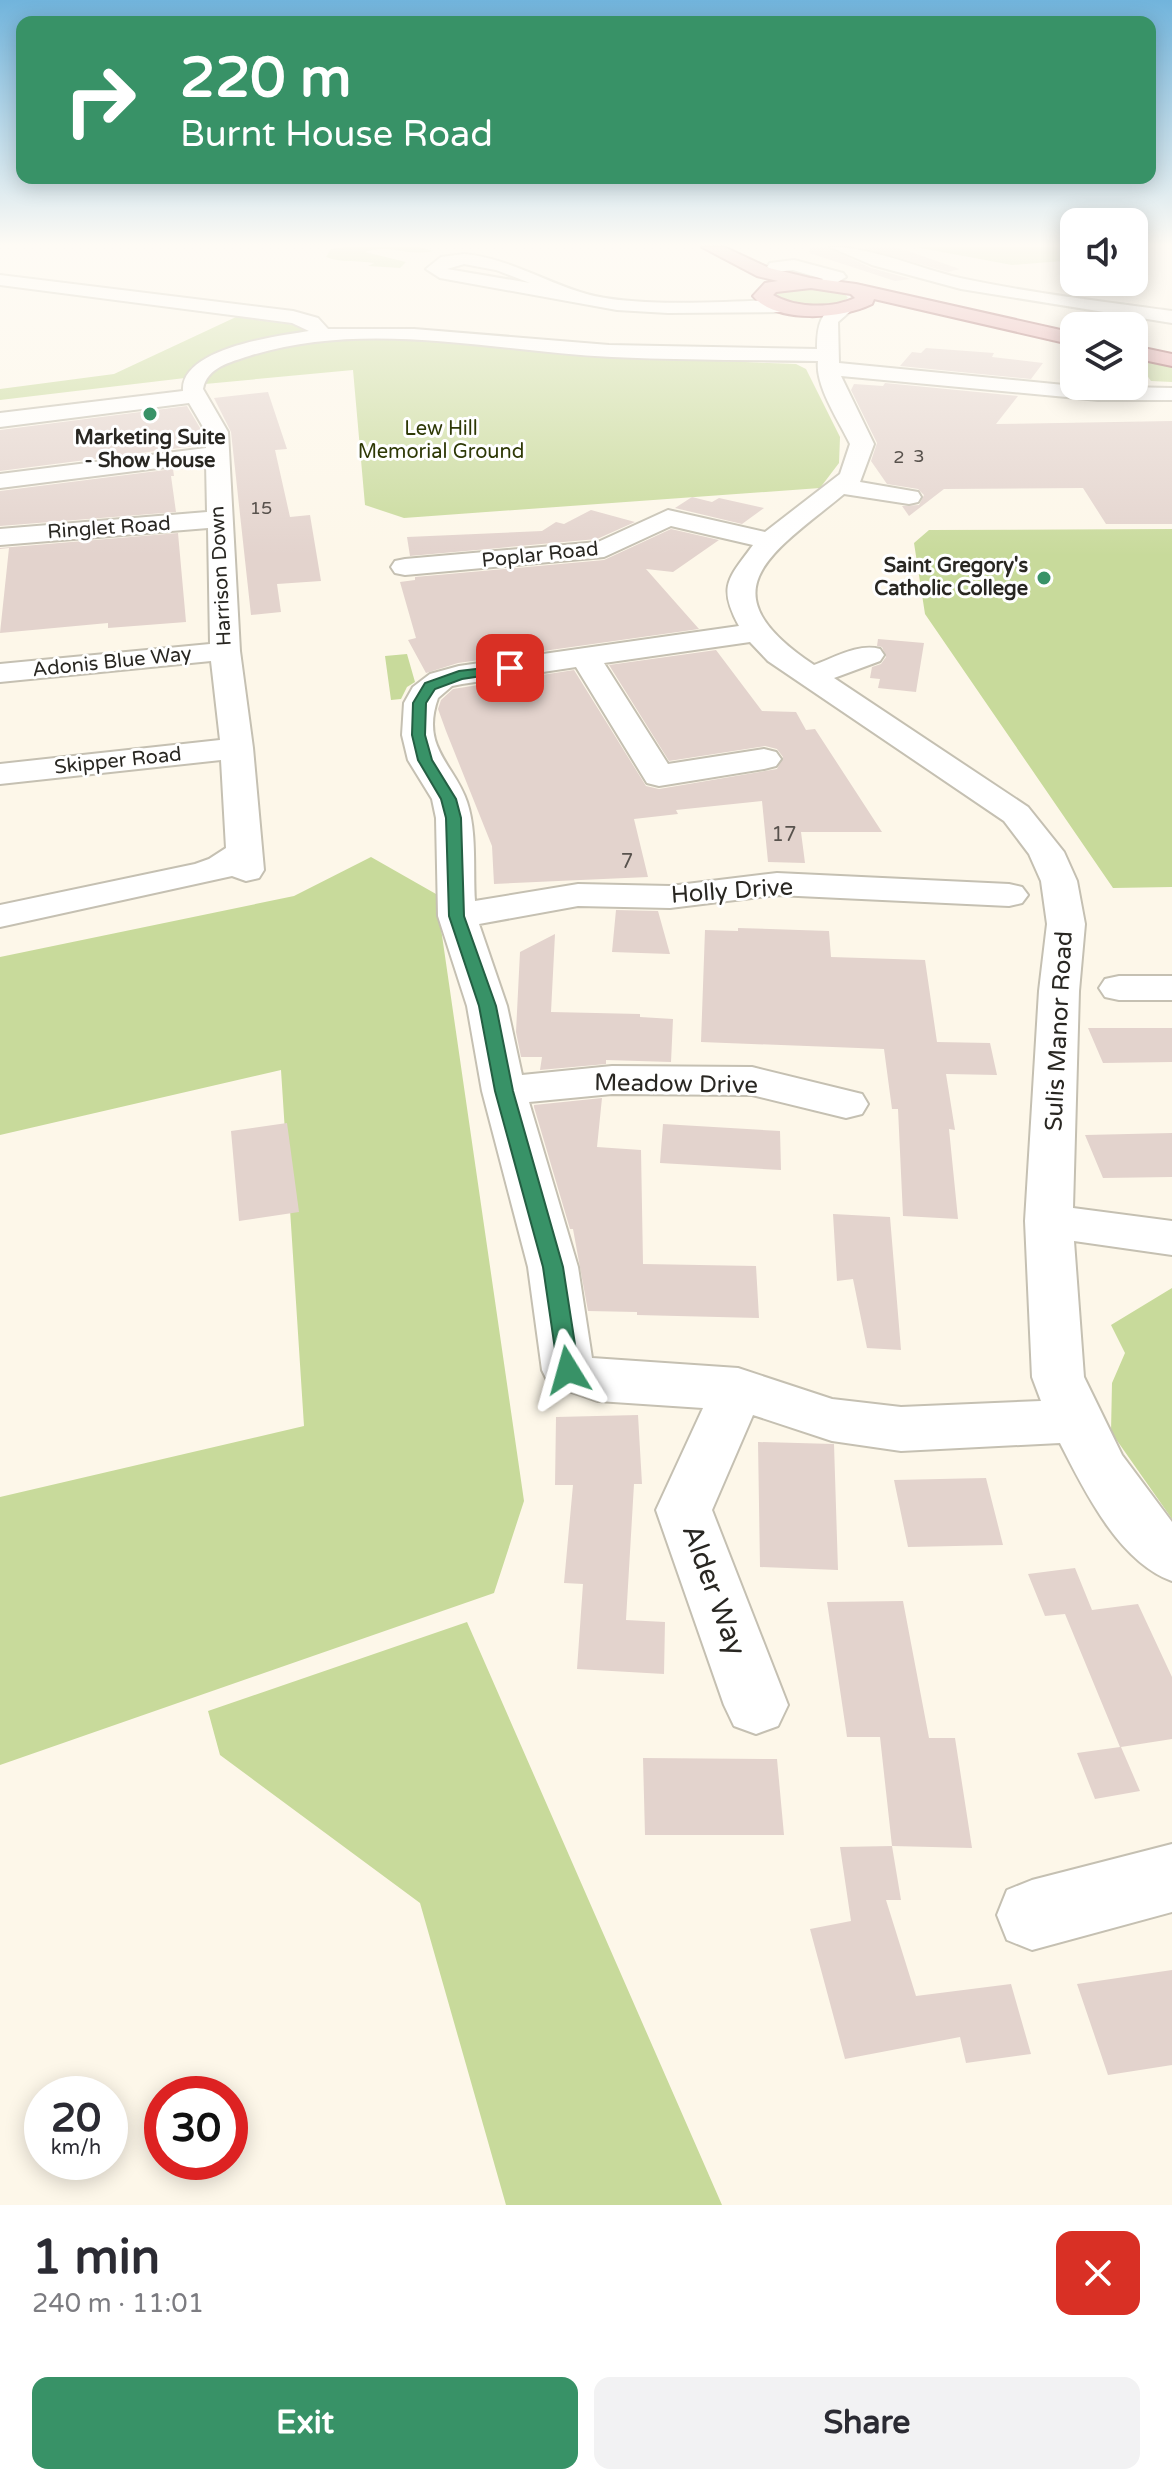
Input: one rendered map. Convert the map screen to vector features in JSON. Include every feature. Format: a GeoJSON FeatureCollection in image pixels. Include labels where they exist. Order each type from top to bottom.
{"type":"FeatureCollection","features":[{"type":"Feature","properties":{"kind":"main road"},"geometry":{"type":"LineString","coordinates":[[1148,355],[1172,360]]}},
{"type":"Feature","properties":{"kind":"street"},"geometry":{"type":"LineString","coordinates":[[0,420],[196,396],[192,389],[194,379],[214,362],[246,350]]}},
{"type":"Feature","properties":{"kind":"street"},"geometry":{"type":"LineString","coordinates":[[582,350],[739,361],[827,356],[1044,390],[1098,394],[1167,391]]}},
{"type":"Feature","properties":{"kind":"street","name":"Sulis Manor Road"},"geometry":{"type":"LineString","coordinates":[[824,350],[840,405],[862,444],[851,477],[770,541],[741,580],[740,597],[757,632],[779,655],[1016,814],[1046,852],[1059,881],[1066,924],[1059,991],[1049,1221],[1058,1377],[1102,1471],[1153,1541],[1172,1556]]}},
{"type":"Feature","properties":{"kind":"street"},"geometry":{"type":"LineString","coordinates":[[827,350],[827,356]]}},
{"type":"Feature","properties":{"kind":"street","name":"Harrison Down"},"geometry":{"type":"LineString","coordinates":[[0,916],[203,873],[245,861],[237,748],[225,651],[217,432],[196,396]]}},
{"type":"Feature","properties":{"kind":"street"},"geometry":{"type":"LineString","coordinates":[[0,481],[217,454]]}},
{"type":"Feature","properties":{"kind":"street"},"geometry":{"type":"LineString","coordinates":[[839,486],[909,497]]}},
{"type":"Feature","properties":{"kind":"street"},"geometry":{"type":"LineString","coordinates":[[641,509],[770,541]]}},
{"type":"Feature","properties":{"kind":"street","name":"Poplar Road"},"geometry":{"type":"LineString","coordinates":[[405,567],[604,549],[668,518]]}},
{"type":"Feature","properties":{"kind":"street","name":"Ringlet Road"},"geometry":{"type":"LineString","coordinates":[[0,537],[218,519]]}},
{"type":"Feature","properties":{"kind":"street"},"geometry":{"type":"LineString","coordinates":[[757,632],[459,675],[441,680],[424,694],[420,703],[418,735],[425,760],[449,799],[453,818],[457,916],[487,1006],[504,1091],[553,1267],[568,1370],[598,1381],[738,1389],[832,1420],[901,1429],[1076,1421]]}},
{"type":"Feature","properties":{"kind":"street","name":"Adonis Blue Way"},"geometry":{"type":"LineString","coordinates":[[0,673],[225,651]]}},
{"type":"Feature","properties":{"kind":"street"},"geometry":{"type":"LineString","coordinates":[[813,676],[869,655]]}},
{"type":"Feature","properties":{"kind":"street"},"geometry":{"type":"LineString","coordinates":[[586,658],[659,776],[764,759]]}},
{"type":"Feature","properties":{"kind":"street","name":"Skipper Road"},"geometry":{"type":"LineString","coordinates":[[0,774],[237,748]]}},
{"type":"Feature","properties":{"kind":"street","name":"Holly Drive"},"geometry":{"type":"LineString","coordinates":[[457,916],[578,895],[685,896],[777,884],[1009,895]]}},
{"type":"Feature","properties":{"kind":"street"},"geometry":{"type":"LineString","coordinates":[[1119,988],[1172,988]]}},
{"type":"Feature","properties":{"kind":"street","name":"Meadow Drive"},"geometry":{"type":"LineString","coordinates":[[504,1091],[612,1080],[752,1081],[846,1104]]}},
{"type":"Feature","properties":{"kind":"street"},"geometry":{"type":"LineString","coordinates":[[1049,1221],[1172,1238]]}},
{"type":"Feature","properties":{"kind":"street","name":"Alder Way"},"geometry":{"type":"LineString","coordinates":[[738,1389],[684,1510],[756,1705]]}},
{"type":"Feature","properties":{"kind":"street"},"geometry":{"type":"LineString","coordinates":[[1032,1915],[1172,1878]]}},
{"type":"Feature","properties":{"kind":"green space"},"geometry":{"type":"Polygon","coordinates":[[[166,350],[253,350],[191,371],[185,378],[0,400],[0,389],[114,374],[166,350]]]}},
{"type":"Feature","properties":{"kind":"green space","name":"Lew Hill Memorial Ground"},"geometry":{"type":"Polygon","coordinates":[[[262,350],[555,350],[569,355],[796,364],[806,369],[840,437],[839,463],[820,488],[404,518],[365,505],[353,370],[205,384],[213,372],[227,362],[262,350]]]}},
{"type":"Feature","properties":{"kind":"green space"},"geometry":{"type":"Polygon","coordinates":[[[1148,362],[1172,367],[1172,382],[1151,381],[1148,362]]]}},
{"type":"Feature","properties":{"kind":"green space"},"geometry":{"type":"Polygon","coordinates":[[[1172,529],[1172,887],[1113,888],[925,614],[914,543],[929,530],[1172,529]]]}},
{"type":"Feature","properties":{"kind":"green space"},"geometry":{"type":"Polygon","coordinates":[[[407,654],[415,682],[407,687],[401,699],[391,700],[385,656],[407,654]]]}},
{"type":"Feature","properties":{"kind":"green space"},"geometry":{"type":"Polygon","coordinates":[[[371,857],[436,894],[524,1501],[494,1593],[0,1765],[0,1497],[304,1426],[281,1070],[0,1135],[0,957],[294,896],[371,857]]]}},
{"type":"Feature","properties":{"kind":"green space"},"geometry":{"type":"Polygon","coordinates":[[[1172,1288],[1172,1519],[1111,1432],[1112,1383],[1125,1353],[1111,1325],[1172,1288]]]}},
{"type":"Feature","properties":{"kind":"green space"},"geometry":{"type":"Polygon","coordinates":[[[467,1622],[722,2205],[506,2205],[420,1903],[220,1755],[208,1711],[467,1622]]]}},
{"type":"Feature","properties":{"kind":"building"},"geometry":{"type":"Polygon","coordinates":[[[924,350],[952,350],[994,353],[992,357],[1043,363],[1031,379],[900,366],[912,352],[921,353],[924,350]]]}},
{"type":"Feature","properties":{"kind":"building"},"geometry":{"type":"Polygon","coordinates":[[[885,383],[1018,396],[996,424],[1172,421],[1172,524],[1106,524],[1083,488],[944,489],[909,516],[902,506],[919,505],[924,495],[918,489],[887,484],[871,461],[877,443],[851,390],[854,384],[883,386],[885,383]]]}},
{"type":"Feature","properties":{"kind":"building"},"geometry":{"type":"Polygon","coordinates":[[[268,392],[287,449],[275,450],[290,517],[310,515],[321,581],[277,584],[281,612],[251,615],[231,432],[214,398],[268,392]]]}},
{"type":"Feature","properties":{"kind":"building"},"geometry":{"type":"Polygon","coordinates":[[[187,406],[203,433],[203,445],[0,471],[0,430],[187,406]]]}},
{"type":"Feature","properties":{"kind":"building"},"geometry":{"type":"Polygon","coordinates":[[[173,469],[174,476],[171,476],[176,512],[0,526],[0,491],[173,469]]]}},
{"type":"Feature","properties":{"kind":"building"},"geometry":{"type":"Polygon","coordinates":[[[692,497],[712,502],[719,498],[764,508],[742,524],[675,508],[692,497]]]}},
{"type":"Feature","properties":{"kind":"building"},"geometry":{"type":"Polygon","coordinates":[[[591,510],[635,522],[597,539],[410,556],[407,537],[542,531],[556,522],[564,524],[591,510]]]}},
{"type":"Feature","properties":{"kind":"building"},"geometry":{"type":"Polygon","coordinates":[[[671,529],[719,540],[673,572],[646,569],[699,629],[458,663],[426,673],[408,640],[416,638],[400,582],[415,580],[415,577],[604,560],[671,529]]]}},
{"type":"Feature","properties":{"kind":"building"},"geometry":{"type":"Polygon","coordinates":[[[178,533],[186,622],[108,628],[108,623],[0,633],[9,548],[0,548],[178,533]]]}},
{"type":"Feature","properties":{"kind":"building"},"geometry":{"type":"Polygon","coordinates":[[[878,639],[924,643],[916,692],[878,688],[880,679],[870,678],[872,667],[881,664],[886,657],[882,647],[877,646],[878,639]]]}},
{"type":"Feature","properties":{"kind":"building"},"geometry":{"type":"Polygon","coordinates":[[[716,650],[762,711],[796,712],[806,730],[815,729],[882,832],[801,832],[805,863],[768,862],[762,801],[676,810],[678,814],[634,819],[648,877],[494,884],[492,846],[438,709],[441,700],[453,689],[574,670],[646,786],[659,789],[777,769],[783,757],[777,749],[765,746],[669,761],[609,665],[716,650]]]}},
{"type":"Feature","properties":{"kind":"building"},"geometry":{"type":"Polygon","coordinates":[[[616,910],[658,911],[670,954],[612,952],[616,910]]]}},
{"type":"Feature","properties":{"kind":"building"},"geometry":{"type":"Polygon","coordinates":[[[738,928],[829,931],[831,957],[925,960],[937,1042],[990,1043],[997,1075],[946,1074],[955,1130],[949,1129],[958,1219],[903,1216],[898,1109],[892,1109],[884,1049],[701,1042],[705,930],[738,931],[738,928]]]}},
{"type":"Feature","properties":{"kind":"building"},"geometry":{"type":"Polygon","coordinates":[[[555,934],[551,1012],[640,1014],[640,1017],[673,1019],[671,1062],[606,1060],[606,1064],[540,1070],[542,1057],[521,1057],[516,1032],[520,952],[555,934]]]}},
{"type":"Feature","properties":{"kind":"building"},"geometry":{"type":"Polygon","coordinates":[[[1088,1028],[1172,1028],[1172,1062],[1103,1063],[1088,1028]]]}},
{"type":"Feature","properties":{"kind":"building"},"geometry":{"type":"Polygon","coordinates":[[[602,1098],[597,1147],[641,1150],[643,1264],[756,1266],[759,1318],[588,1311],[573,1229],[570,1229],[534,1105],[602,1098]]]}},
{"type":"Feature","properties":{"kind":"building"},"geometry":{"type":"Polygon","coordinates":[[[287,1123],[299,1212],[239,1221],[231,1131],[287,1123]]]}},
{"type":"Feature","properties":{"kind":"building"},"geometry":{"type":"Polygon","coordinates":[[[663,1124],[780,1131],[781,1170],[660,1163],[663,1124]]]}},
{"type":"Feature","properties":{"kind":"building"},"geometry":{"type":"Polygon","coordinates":[[[1172,1133],[1172,1177],[1103,1178],[1085,1135],[1172,1133]]]}},
{"type":"Feature","properties":{"kind":"building"},"geometry":{"type":"Polygon","coordinates":[[[833,1214],[890,1217],[901,1350],[867,1348],[853,1279],[837,1281],[833,1214]]]}},
{"type":"Feature","properties":{"kind":"building"},"geometry":{"type":"Polygon","coordinates":[[[638,1415],[642,1484],[634,1484],[626,1620],[665,1622],[664,1674],[577,1669],[583,1584],[564,1583],[573,1485],[555,1485],[556,1417],[638,1415]]]}},
{"type":"Feature","properties":{"kind":"building"},"geometry":{"type":"Polygon","coordinates":[[[758,1442],[834,1444],[838,1570],[760,1567],[758,1442]]]}},
{"type":"Feature","properties":{"kind":"building"},"geometry":{"type":"Polygon","coordinates":[[[986,1478],[1003,1545],[908,1547],[894,1480],[986,1478]]]}},
{"type":"Feature","properties":{"kind":"building"},"geometry":{"type":"Polygon","coordinates":[[[1075,1568],[1092,1610],[1138,1604],[1172,1677],[1172,1739],[1121,1747],[1140,1791],[1095,1799],[1077,1753],[1120,1747],[1065,1614],[1045,1616],[1028,1574],[1075,1568]]]}},
{"type":"Feature","properties":{"kind":"building"},"geometry":{"type":"Polygon","coordinates":[[[903,1601],[929,1738],[955,1738],[972,1848],[892,1846],[880,1737],[847,1737],[827,1602],[903,1601]]]}},
{"type":"Feature","properties":{"kind":"building"},"geometry":{"type":"Polygon","coordinates":[[[643,1758],[777,1759],[784,1835],[645,1835],[643,1758]]]}},
{"type":"Feature","properties":{"kind":"building"},"geometry":{"type":"Polygon","coordinates":[[[892,1846],[901,1900],[886,1900],[916,1996],[1011,1984],[1031,2054],[966,2063],[960,2037],[845,2059],[810,1929],[851,1921],[840,1847],[892,1846]]]}},
{"type":"Feature","properties":{"kind":"building"},"geometry":{"type":"Polygon","coordinates":[[[1172,1970],[1172,2065],[1108,2075],[1077,1984],[1172,1970]]]}},
{"type":"Feature","properties":{"kind":"place","name":"Marketing Suite - Show House"},"geometry":{"type":"Point","coordinates":[150,414]}},
{"type":"Feature","properties":{"kind":"place","name":"Saint Gregory's Catholic College"},"geometry":{"type":"Point","coordinates":[1044,578]}},
{"type":"Feature","properties":{"kind":"route"},"geometry":{"type":"LineString","coordinates":[[510,668],[459,675],[430,686],[420,703],[418,735],[425,760],[449,799],[456,847],[457,916],[487,1006],[504,1091],[553,1267],[568,1370]]}}]}
